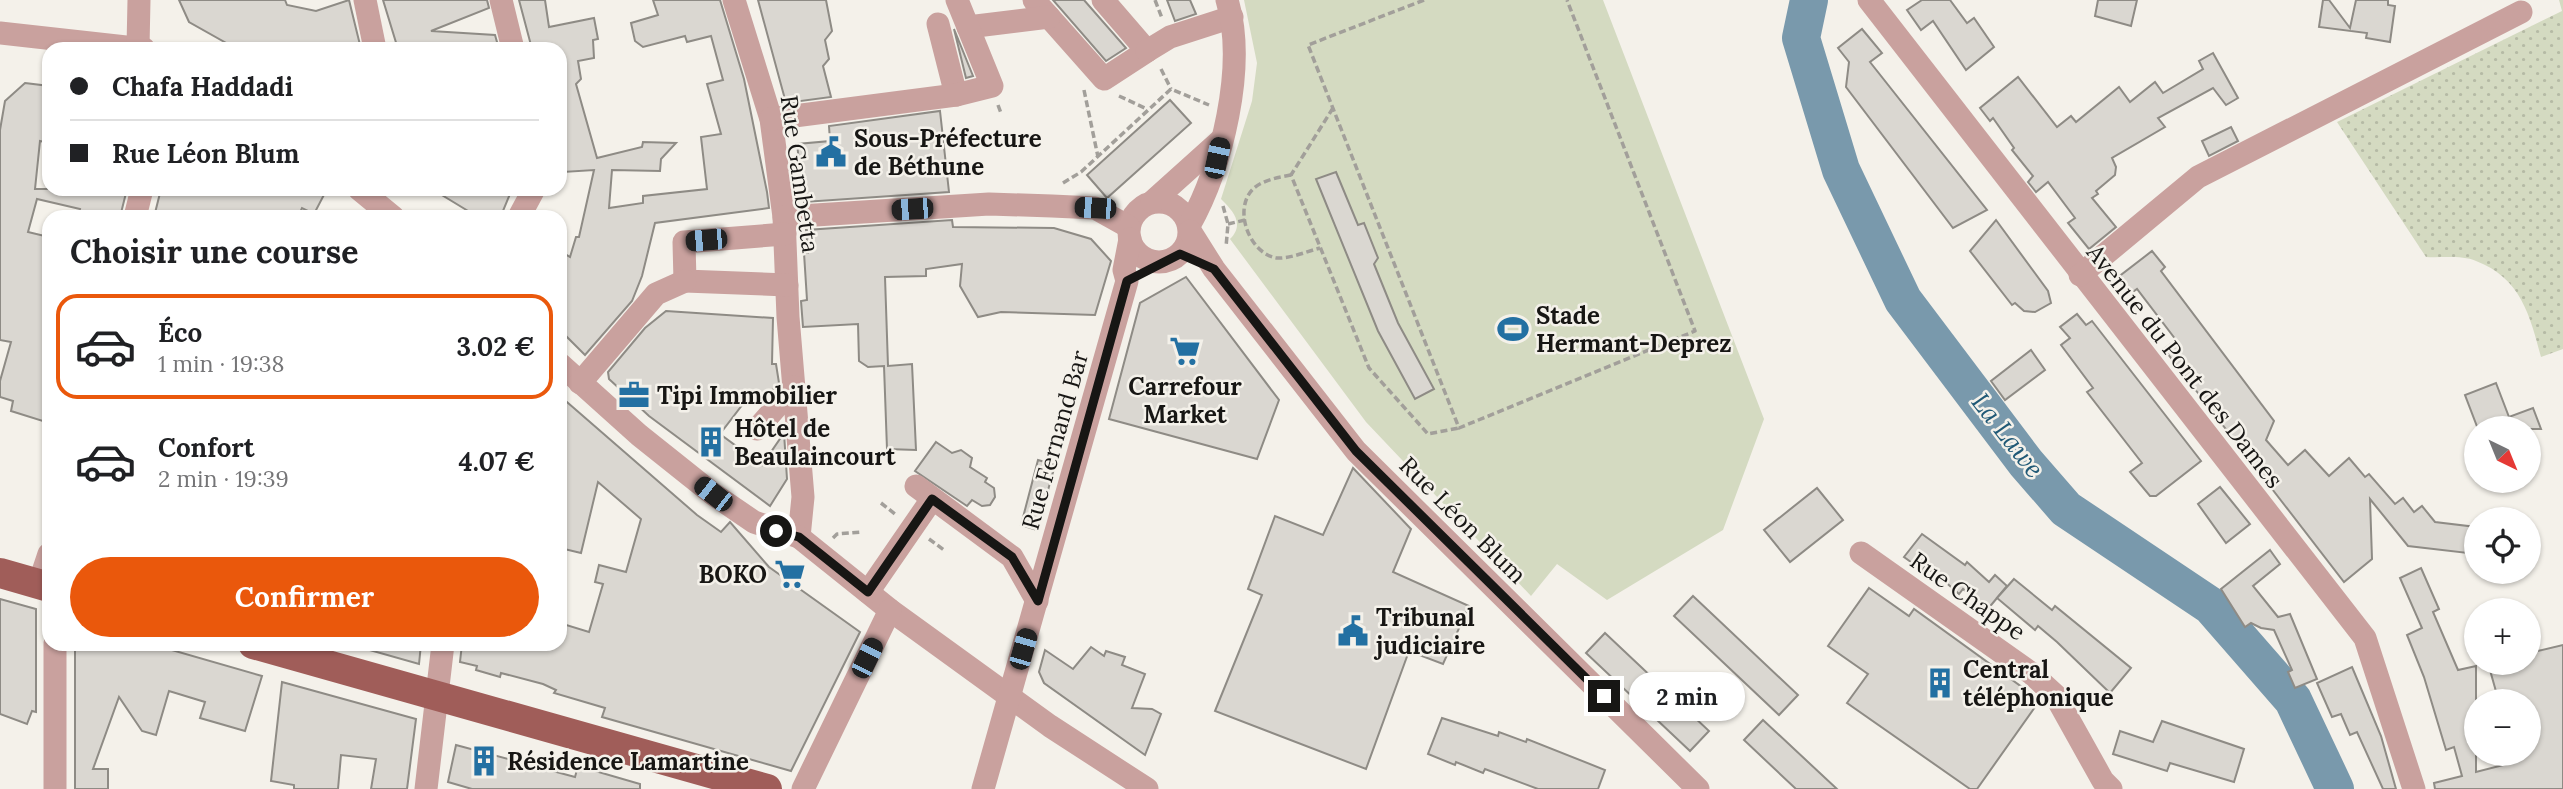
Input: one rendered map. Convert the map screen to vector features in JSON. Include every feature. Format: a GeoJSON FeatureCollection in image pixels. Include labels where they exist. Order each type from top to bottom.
{"type":"FeatureCollection","features":[{"type":"Feature","properties":{"kind":"main road"},"geometry":{"type":"LineString","coordinates":[[0,573],[42,585]]}},
{"type":"Feature","properties":{"kind":"main road"},"geometry":{"type":"LineString","coordinates":[[279,651],[767,789]]}},
{"type":"Feature","properties":{"kind":"street"},"geometry":{"type":"LineString","coordinates":[[139,0],[141,42]]}},
{"type":"Feature","properties":{"kind":"street"},"geometry":{"type":"LineString","coordinates":[[365,0],[374,42]]}},
{"type":"Feature","properties":{"kind":"street"},"geometry":{"type":"LineString","coordinates":[[501,0],[511,42]]}},
{"type":"Feature","properties":{"kind":"street","name":"Rue Gambetta"},"geometry":{"type":"LineString","coordinates":[[734,0],[771,120],[785,226],[788,317],[803,497],[799,537]]}},
{"type":"Feature","properties":{"kind":"street"},"geometry":{"type":"LineString","coordinates":[[771,120],[956,95],[992,86],[957,0]]}},
{"type":"Feature","properties":{"kind":"street"},"geometry":{"type":"LineString","coordinates":[[1103,0],[1147,51]]}},
{"type":"Feature","properties":{"kind":"street","name":"Avenue du Pont des Dames"},"geometry":{"type":"LineString","coordinates":[[1869,0],[2080,275],[2365,638],[2414,789]]}},
{"type":"Feature","properties":{"kind":"street"},"geometry":{"type":"LineString","coordinates":[[968,27],[1041,8],[1093,81],[1170,37],[1230,8],[1237,61],[1213,176],[1189,229],[1187,244],[1151,270],[1127,281]]}},
{"type":"Feature","properties":{"kind":"street"},"geometry":{"type":"LineString","coordinates":[[2080,275],[2198,177],[2521,12]]}},
{"type":"Feature","properties":{"kind":"street"},"geometry":{"type":"LineString","coordinates":[[938,24],[956,95]]}},
{"type":"Feature","properties":{"kind":"street"},"geometry":{"type":"LineString","coordinates":[[0,33],[85,42]]}},
{"type":"Feature","properties":{"kind":"street"},"geometry":{"type":"LineString","coordinates":[[1130,233],[1137,211],[1152,202],[1221,140]]}},
{"type":"Feature","properties":{"kind":"street"},"geometry":{"type":"LineString","coordinates":[[370,196],[385,210]]}},
{"type":"Feature","properties":{"kind":"street"},"geometry":{"type":"LineString","coordinates":[[1152,202],[1171,204],[1186,216],[1189,229]]}},
{"type":"Feature","properties":{"kind":"street"},"geometry":{"type":"LineString","coordinates":[[685,281],[684,242],[785,226],[989,204],[1095,208],[1130,233],[1141,256],[1170,258],[1214,269]]}},
{"type":"Feature","properties":{"kind":"street","name":"Rue Léon Blum"},"geometry":{"type":"LineString","coordinates":[[1189,229],[1214,269],[1356,451],[1698,789]]}},
{"type":"Feature","properties":{"kind":"street","name":"Rue Fernand Bar"},"geometry":{"type":"LineString","coordinates":[[983,789],[1127,281],[1125,270],[1130,233]]}},
{"type":"Feature","properties":{"kind":"street"},"geometry":{"type":"LineString","coordinates":[[580,383],[656,295],[685,281],[787,285]]}},
{"type":"Feature","properties":{"kind":"street"},"geometry":{"type":"LineString","coordinates":[[567,371],[639,435],[713,494],[754,523],[799,537],[890,610],[1051,726],[1147,789]]}},
{"type":"Feature","properties":{"kind":"street"},"geometry":{"type":"LineString","coordinates":[[757,429],[794,387]]}},
{"type":"Feature","properties":{"kind":"street"},"geometry":{"type":"LineString","coordinates":[[868,592],[924,493],[1012,557],[1038,601]]}},
{"type":"Feature","properties":{"kind":"street","name":"Rue Chappe"},"geometry":{"type":"LineString","coordinates":[[1861,552],[2031,673],[2055,695],[2111,789]]}},
{"type":"Feature","properties":{"kind":"street"},"geometry":{"type":"LineString","coordinates":[[803,789],[890,610]]}},
{"type":"Feature","properties":{"kind":"street"},"geometry":{"type":"LineString","coordinates":[[55,651],[55,789]]}},
{"type":"Feature","properties":{"kind":"street"},"geometry":{"type":"LineString","coordinates":[[426,789],[442,651]]}},
{"type":"Feature","properties":{"kind":"street"},"geometry":{"type":"LineString","coordinates":[[1051,726],[1118,789]]}},
{"type":"Feature","properties":{"kind":"path"},"geometry":{"type":"LineString","coordinates":[[1424,0],[1308,46],[1459,428]]}},
{"type":"Feature","properties":{"kind":"path"},"geometry":{"type":"LineString","coordinates":[[1291,175],[1369,368],[1428,434],[1459,428],[1695,331],[1567,0]]}},
{"type":"Feature","properties":{"kind":"path"},"geometry":{"type":"LineString","coordinates":[[1093,81],[1148,110]]}},
{"type":"Feature","properties":{"kind":"path"},"geometry":{"type":"LineString","coordinates":[[1093,81],[1098,157]]}},
{"type":"Feature","properties":{"kind":"path"},"geometry":{"type":"LineString","coordinates":[[1058,185],[1079,173],[1098,157],[1171,89],[1227,113]]}},
{"type":"Feature","properties":{"kind":"path"},"geometry":{"type":"LineString","coordinates":[[1320,248],[1278,258],[1260,251],[1245,220],[1245,204],[1254,188],[1291,175],[1333,108]]}},
{"type":"Feature","properties":{"kind":"path"},"geometry":{"type":"LineString","coordinates":[[1213,176],[1228,223],[1225,256],[1214,269]]}},
{"type":"Feature","properties":{"kind":"path"},"geometry":{"type":"LineString","coordinates":[[1228,223],[1245,220]]}},
{"type":"Feature","properties":{"kind":"green space","name":"Stade Hermant-Deprez"},"geometry":{"type":"Polygon","coordinates":[[[1244,0],[1603,0],[1764,419],[1723,530],[1607,600],[1557,564],[1531,596],[1366,422],[1230,239],[1237,228],[1236,218],[1221,199],[1252,101],[1257,63],[1244,0]]]}},
{"type":"Feature","properties":{"kind":"green space"},"geometry":{"type":"Polygon","coordinates":[[[2559,0],[2563,0],[2563,349],[2541,357],[2533,327],[2521,300],[2504,277],[2470,259],[2426,257],[2337,122],[2562,11],[2559,0]]]}},
{"type":"Feature","properties":{"kind":"building"},"geometry":{"type":"Polygon","coordinates":[[[179,0],[285,0],[287,5],[316,11],[349,0],[359,42],[225,42],[189,22],[179,0]]]}},
{"type":"Feature","properties":{"kind":"building"},"geometry":{"type":"Polygon","coordinates":[[[383,0],[487,0],[489,8],[431,31],[495,35],[497,42],[396,42],[383,0]]]}},
{"type":"Feature","properties":{"kind":"building"},"geometry":{"type":"Polygon","coordinates":[[[519,0],[545,0],[549,27],[594,18],[598,39],[593,40],[594,58],[578,61],[581,79],[576,84],[597,158],[642,147],[643,142],[676,143],[661,159],[660,171],[612,170],[609,208],[643,203],[643,196],[707,189],[701,137],[721,134],[707,84],[723,80],[711,36],[687,42],[685,36],[643,47],[635,41],[631,23],[658,15],[653,0],[720,0],[744,79],[767,192],[769,208],[655,223],[642,276],[632,301],[585,355],[567,337],[567,255],[570,257],[576,237],[579,237],[594,170],[567,172],[567,42],[530,42],[519,0]]]}},
{"type":"Feature","properties":{"kind":"building"},"geometry":{"type":"Polygon","coordinates":[[[758,0],[826,0],[832,31],[825,40],[829,59],[823,66],[831,97],[786,103],[758,0]]]}},
{"type":"Feature","properties":{"kind":"building"},"geometry":{"type":"Polygon","coordinates":[[[1053,0],[1084,0],[1126,48],[1106,61],[1053,0]]]}},
{"type":"Feature","properties":{"kind":"building"},"geometry":{"type":"Polygon","coordinates":[[[1167,0],[1190,0],[1196,14],[1175,21],[1167,0]]]}},
{"type":"Feature","properties":{"kind":"building"},"geometry":{"type":"Polygon","coordinates":[[[1922,0],[1950,0],[1967,23],[1974,18],[1994,47],[1966,70],[1933,21],[1921,30],[1907,10],[1922,0]]]}},
{"type":"Feature","properties":{"kind":"building"},"geometry":{"type":"Polygon","coordinates":[[[2098,0],[2137,0],[2131,26],[2095,16],[2098,0]]]}},
{"type":"Feature","properties":{"kind":"building"},"geometry":{"type":"Polygon","coordinates":[[[2323,0],[2329,0],[2350,28],[2356,0],[2388,0],[2388,5],[2395,6],[2390,42],[2366,38],[2367,33],[2319,27],[2323,0]]]}},
{"type":"Feature","properties":{"kind":"building"},"geometry":{"type":"Polygon","coordinates":[[[954,29],[973,76],[966,78],[954,29]]]}},
{"type":"Feature","properties":{"kind":"building"},"geometry":{"type":"Polygon","coordinates":[[[1862,29],[1882,53],[1870,62],[1987,210],[1953,228],[1846,87],[1849,62],[1838,48],[1862,29]]]}},
{"type":"Feature","properties":{"kind":"building"},"geometry":{"type":"Polygon","coordinates":[[[2213,53],[2238,98],[2226,105],[2213,88],[2158,118],[2165,127],[2112,158],[2116,167],[2115,175],[2096,191],[2098,194],[2092,198],[2116,227],[2089,249],[2068,223],[2075,218],[2048,182],[2036,192],[2028,182],[2033,176],[2012,150],[2014,148],[1993,118],[1990,121],[1980,108],[2018,77],[2057,127],[2071,116],[2076,122],[2119,87],[2130,102],[2155,82],[2163,93],[2203,69],[2199,61],[2213,53]]]}},
{"type":"Feature","properties":{"kind":"building"},"geometry":{"type":"Polygon","coordinates":[[[25,83],[42,85],[42,141],[35,189],[42,189],[42,196],[125,196],[122,210],[80,210],[37,199],[28,232],[42,235],[42,421],[11,411],[13,401],[0,397],[0,381],[11,342],[0,340],[0,130],[5,101],[25,83]]]}},
{"type":"Feature","properties":{"kind":"building"},"geometry":{"type":"Polygon","coordinates":[[[1170,100],[1191,123],[1107,198],[1087,175],[1170,100]]]}},
{"type":"Feature","properties":{"kind":"building"},"geometry":{"type":"Polygon","coordinates":[[[940,111],[949,192],[804,202],[797,144],[830,141],[829,126],[940,111]]]}},
{"type":"Feature","properties":{"kind":"building"},"geometry":{"type":"Polygon","coordinates":[[[2231,127],[2238,141],[2209,156],[2202,141],[2231,127]]]}},
{"type":"Feature","properties":{"kind":"building"},"geometry":{"type":"Polygon","coordinates":[[[1336,172],[1358,225],[1364,223],[1378,258],[1374,264],[1398,323],[1434,389],[1415,399],[1378,331],[1316,179],[1336,172]]]}},
{"type":"Feature","properties":{"kind":"building"},"geometry":{"type":"Polygon","coordinates":[[[159,196],[323,196],[316,210],[156,210],[159,196]]]}},
{"type":"Feature","properties":{"kind":"building"},"geometry":{"type":"Polygon","coordinates":[[[444,196],[509,196],[503,210],[466,210],[444,196]]]}},
{"type":"Feature","properties":{"kind":"building"},"geometry":{"type":"Polygon","coordinates":[[[952,220],[953,227],[1054,228],[1091,239],[1111,261],[1095,315],[1001,312],[978,317],[960,286],[962,264],[926,269],[926,276],[885,277],[888,366],[912,364],[916,450],[887,449],[884,366],[868,367],[859,361],[858,324],[803,327],[801,301],[807,300],[804,253],[808,253],[806,230],[952,220]]]}},
{"type":"Feature","properties":{"kind":"building"},"geometry":{"type":"Polygon","coordinates":[[[1996,220],[2048,291],[2051,303],[2035,312],[2024,311],[2015,303],[2012,305],[1970,251],[1996,220]]]}},
{"type":"Feature","properties":{"kind":"building"},"geometry":{"type":"Polygon","coordinates":[[[2152,251],[2165,267],[2161,271],[2274,421],[2266,440],[2288,465],[2305,450],[2329,476],[2349,458],[2365,477],[2369,474],[2395,504],[2403,498],[2414,512],[2422,506],[2435,522],[2464,526],[2464,553],[2408,546],[2370,499],[2372,559],[2344,582],[2164,349],[2176,340],[2137,289],[2130,294],[2117,278],[2152,251]]]}},
{"type":"Feature","properties":{"kind":"building","name":"Carrefour Market"},"geometry":{"type":"Polygon","coordinates":[[[1186,277],[1279,400],[1257,459],[1109,419],[1140,303],[1186,277]]]}},
{"type":"Feature","properties":{"kind":"building"},"geometry":{"type":"Polygon","coordinates":[[[666,311],[773,318],[772,364],[776,364],[779,383],[764,400],[743,404],[720,434],[762,465],[784,433],[787,479],[770,506],[649,416],[609,379],[608,372],[645,328],[666,311]]]}},
{"type":"Feature","properties":{"kind":"building"},"geometry":{"type":"Polygon","coordinates":[[[2077,314],[2086,325],[2092,321],[2201,461],[2156,496],[2150,496],[2130,472],[2142,463],[2087,392],[2093,388],[2061,345],[2070,338],[2060,327],[2077,314]]]}},
{"type":"Feature","properties":{"kind":"building"},"geometry":{"type":"Polygon","coordinates":[[[2031,350],[2045,370],[2005,400],[1991,381],[2031,350]]]}},
{"type":"Feature","properties":{"kind":"building"},"geometry":{"type":"Polygon","coordinates":[[[2496,383],[2509,416],[2473,416],[2465,395],[2496,383]]]}},
{"type":"Feature","properties":{"kind":"building"},"geometry":{"type":"Polygon","coordinates":[[[567,402],[697,515],[721,532],[730,522],[769,567],[860,632],[791,771],[602,717],[605,708],[554,693],[556,690],[543,684],[501,673],[500,677],[476,670],[477,666],[460,662],[461,651],[567,651],[567,625],[589,632],[603,584],[595,582],[599,565],[626,572],[641,519],[598,482],[581,553],[567,550],[567,402]]]}},
{"type":"Feature","properties":{"kind":"building"},"geometry":{"type":"Polygon","coordinates":[[[2533,408],[2536,416],[2512,416],[2533,408]]]}},
{"type":"Feature","properties":{"kind":"building"},"geometry":{"type":"Polygon","coordinates":[[[936,442],[952,453],[961,450],[972,458],[970,467],[987,478],[985,482],[994,488],[995,497],[990,505],[982,506],[972,500],[967,506],[915,471],[936,442]]]}},
{"type":"Feature","properties":{"kind":"building"},"geometry":{"type":"Polygon","coordinates":[[[1038,460],[1055,465],[1037,530],[1021,525],[1038,460]]]}},
{"type":"Feature","properties":{"kind":"building","name":"Tribunal judiciaire"},"geometry":{"type":"Polygon","coordinates":[[[1353,468],[1411,529],[1393,572],[1469,606],[1443,664],[1409,651],[1366,769],[1215,711],[1262,595],[1248,589],[1275,516],[1323,535],[1353,468]]]}},
{"type":"Feature","properties":{"kind":"building"},"geometry":{"type":"Polygon","coordinates":[[[2220,487],[2250,524],[2226,543],[2198,504],[2220,487]]]}},
{"type":"Feature","properties":{"kind":"building"},"geometry":{"type":"Polygon","coordinates":[[[1817,488],[1843,520],[1790,562],[1764,530],[1817,488]]]}},
{"type":"Feature","properties":{"kind":"building"},"geometry":{"type":"Polygon","coordinates":[[[1922,534],[1965,565],[1967,562],[1989,582],[1995,575],[2007,586],[1987,610],[1963,589],[1959,594],[1925,567],[1922,570],[1904,557],[1922,534]]]}},
{"type":"Feature","properties":{"kind":"building"},"geometry":{"type":"Polygon","coordinates":[[[2270,550],[2280,564],[2253,586],[2278,617],[2290,614],[2317,679],[2295,688],[2288,672],[2292,670],[2274,630],[2251,623],[2245,627],[2221,589],[2270,550]]]}},
{"type":"Feature","properties":{"kind":"building"},"geometry":{"type":"Polygon","coordinates":[[[2421,568],[2439,609],[2433,612],[2458,670],[2464,669],[2464,675],[2476,675],[2476,689],[2464,689],[2464,766],[2476,766],[2476,772],[2499,766],[2541,766],[2541,689],[2495,689],[2491,675],[2541,675],[2541,650],[2563,645],[2563,789],[2435,789],[2434,783],[2462,776],[2454,747],[2446,750],[2424,677],[2407,635],[2422,628],[2400,578],[2421,568]]]}},
{"type":"Feature","properties":{"kind":"building"},"geometry":{"type":"Polygon","coordinates":[[[2014,579],[2052,610],[2055,606],[2131,668],[2110,693],[2038,626],[2035,630],[1997,598],[2014,579]]]}},
{"type":"Feature","properties":{"kind":"building","name":"Central téléphonique"},"geometry":{"type":"Polygon","coordinates":[[[1869,588],[1909,616],[1914,609],[2040,700],[1977,789],[1970,789],[1847,703],[1868,674],[1828,646],[1869,588]]]}},
{"type":"Feature","properties":{"kind":"building"},"geometry":{"type":"Polygon","coordinates":[[[1693,596],[1798,695],[1779,715],[1674,616],[1693,596]]]}},
{"type":"Feature","properties":{"kind":"building"},"geometry":{"type":"Polygon","coordinates":[[[0,599],[36,609],[36,712],[32,711],[27,724],[0,714],[0,599]]]}},
{"type":"Feature","properties":{"kind":"building"},"geometry":{"type":"Polygon","coordinates":[[[1605,633],[1709,731],[1690,751],[1586,653],[1605,633]]]}},
{"type":"Feature","properties":{"kind":"building"},"geometry":{"type":"Polygon","coordinates":[[[1091,647],[1104,656],[1106,651],[1125,657],[1122,665],[1145,674],[1132,708],[1152,709],[1161,714],[1145,755],[1044,683],[1039,672],[1045,650],[1073,669],[1091,647]]]}},
{"type":"Feature","properties":{"kind":"building"},"geometry":{"type":"Polygon","coordinates":[[[75,651],[175,651],[262,676],[245,731],[200,718],[205,702],[169,691],[156,735],[142,731],[119,697],[93,769],[108,769],[108,789],[75,789],[75,651]]]}},
{"type":"Feature","properties":{"kind":"building"},"geometry":{"type":"Polygon","coordinates":[[[373,651],[420,651],[419,664],[373,651]]]}},
{"type":"Feature","properties":{"kind":"building"},"geometry":{"type":"Polygon","coordinates":[[[2352,667],[2381,736],[2396,789],[2383,789],[2357,732],[2350,735],[2341,714],[2332,717],[2317,683],[2352,667]]]}},
{"type":"Feature","properties":{"kind":"building"},"geometry":{"type":"Polygon","coordinates":[[[282,682],[416,719],[407,789],[371,789],[376,759],[341,755],[338,789],[294,789],[294,785],[271,781],[282,682]]]}},
{"type":"Feature","properties":{"kind":"building"},"geometry":{"type":"Polygon","coordinates":[[[1442,718],[1498,736],[1499,732],[1526,742],[1527,739],[1605,770],[1598,789],[1538,789],[1485,769],[1483,773],[1428,754],[1442,718]]]}},
{"type":"Feature","properties":{"kind":"building"},"geometry":{"type":"Polygon","coordinates":[[[1763,720],[1837,789],[1796,789],[1744,740],[1763,720]]]}},
{"type":"Feature","properties":{"kind":"building"},"geometry":{"type":"Polygon","coordinates":[[[2162,721],[2244,749],[2234,782],[2170,763],[2167,771],[2113,754],[2120,731],[2153,742],[2162,721]]]}},
{"type":"Feature","properties":{"kind":"building","name":"Résidence Lamartine"},"geometry":{"type":"Polygon","coordinates":[[[456,745],[575,777],[578,766],[640,784],[640,789],[472,789],[448,782],[456,745]]]}},
{"type":"Feature","properties":{"kind":"waterway","name":"La Lawe"},"geometry":{"type":"LineString","coordinates":[[1809,0],[1801,38],[1841,170],[1903,300],[2026,463],[2066,509],[2211,606],[2293,700],[2335,789]]}},
{"type":"Feature","properties":{"kind":"place","name":"Sous-Préfecture de Béthune"},"geometry":{"type":"Point","coordinates":[831,152]}},
{"type":"Feature","properties":{"kind":"place","name":"Stade Hermant-Deprez"},"geometry":{"type":"Point","coordinates":[1513,329]}},
{"type":"Feature","properties":{"kind":"place","name":"Carrefour Market"},"geometry":{"type":"Point","coordinates":[1185,351]}},
{"type":"Feature","properties":{"kind":"place","name":"Tipi Immobilier"},"geometry":{"type":"Point","coordinates":[634,395]}},
{"type":"Feature","properties":{"kind":"place","name":"Hôtel de Beaulaincourt"},"geometry":{"type":"Point","coordinates":[711,442]}},
{"type":"Feature","properties":{"kind":"place","name":"BOKO"},"geometry":{"type":"Point","coordinates":[790,574]}},
{"type":"Feature","properties":{"kind":"place","name":"Tribunal judiciaire"},"geometry":{"type":"Point","coordinates":[1353,631]}},
{"type":"Feature","properties":{"kind":"place","name":"Central téléphonique"},"geometry":{"type":"Point","coordinates":[1940,683]}},
{"type":"Feature","properties":{"kind":"place","name":"Résidence Lamartine"},"geometry":{"type":"Point","coordinates":[484,761]}},
{"type":"Feature","properties":{"kind":"route"},"geometry":{"type":"LineString","coordinates":[[776,531],[799,537],[868,592],[932,499],[1012,557],[1025,584],[1038,601],[1127,281],[1180,254],[1202,261],[1214,269],[1356,451],[1604,696]]}}]}
